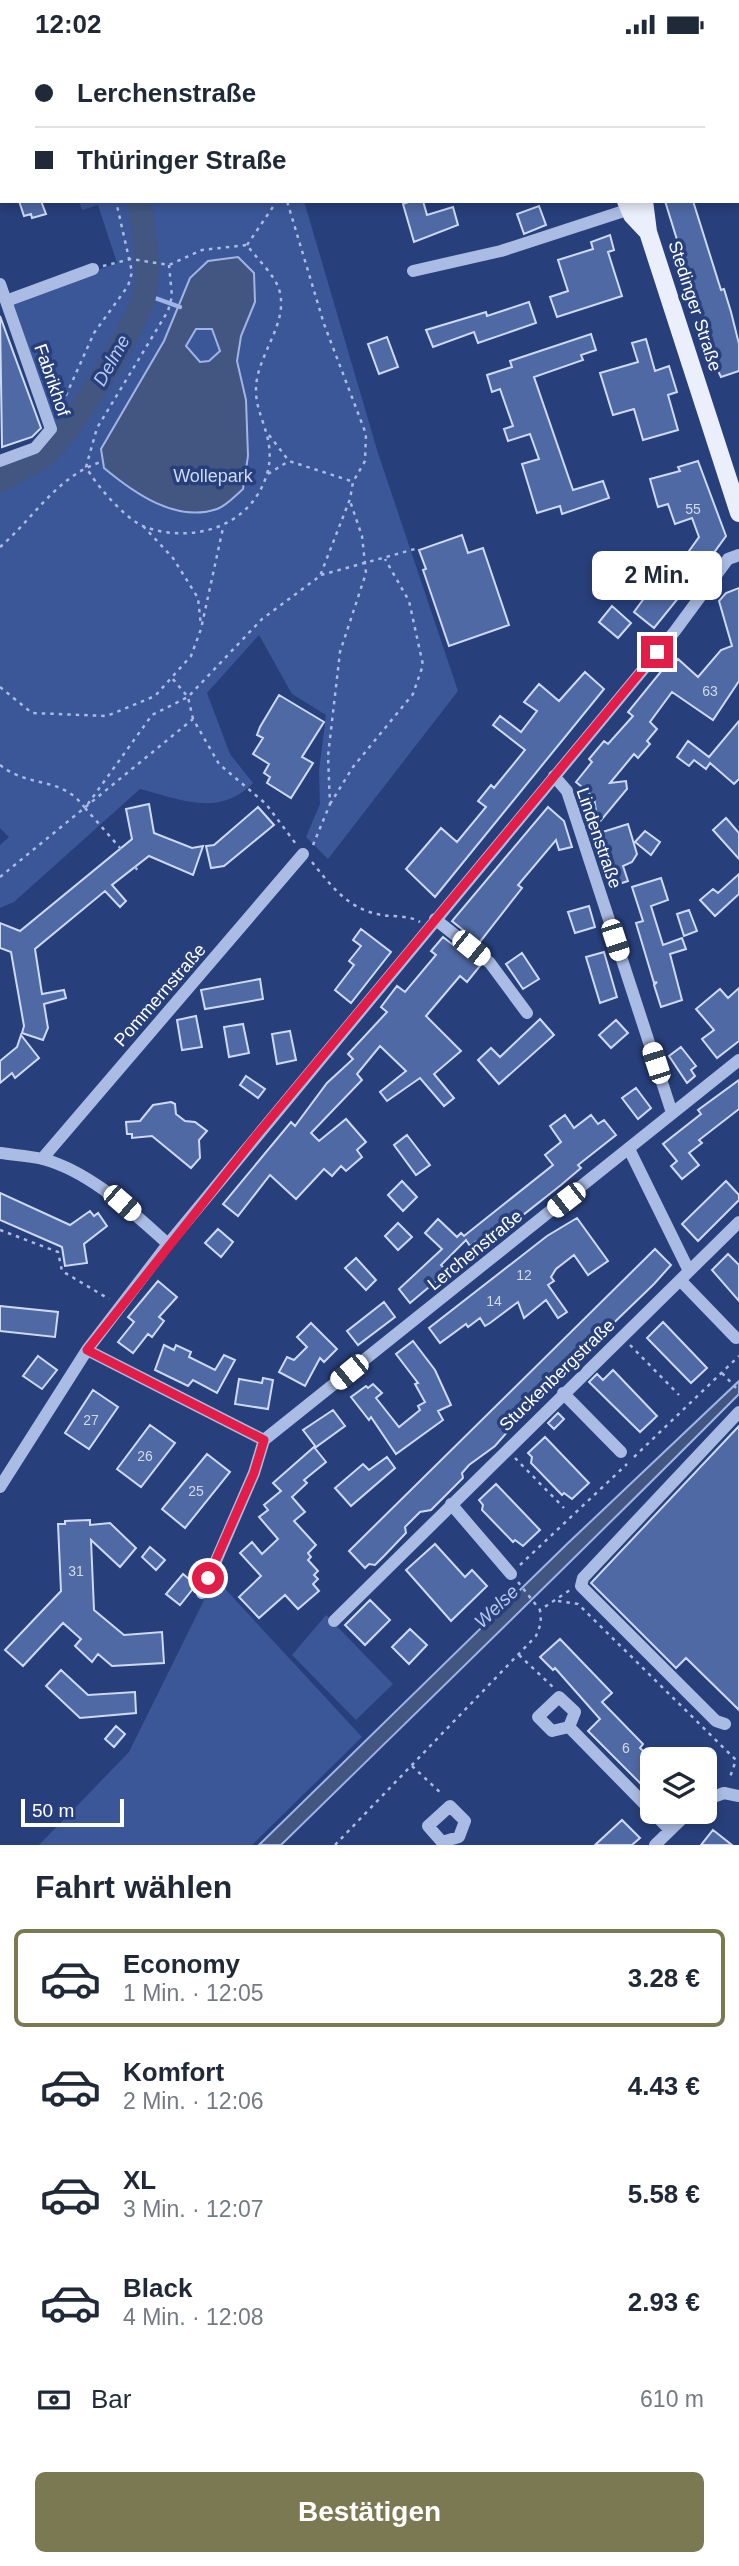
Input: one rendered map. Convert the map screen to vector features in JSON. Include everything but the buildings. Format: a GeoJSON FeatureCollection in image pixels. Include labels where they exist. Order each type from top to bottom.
{"type":"FeatureCollection","features":[{"type":"Feature","properties":{"kind":"main road","name":"Stedinger Straße"},"geometry":{"type":"LineString","coordinates":[[633,204],[648,232],[739,513]]}},
{"type":"Feature","properties":{"kind":"street"},"geometry":{"type":"LineString","coordinates":[[413,271],[501,251],[633,204]]}},
{"type":"Feature","properties":{"kind":"street"},"geometry":{"type":"LineString","coordinates":[[6,301],[93,269]]}},
{"type":"Feature","properties":{"kind":"street","name":"Fabrikhof"},"geometry":{"type":"LineString","coordinates":[[0,284],[51,429],[35,448],[0,461]]}},
{"type":"Feature","properties":{"kind":"street"},"geometry":{"type":"LineString","coordinates":[[0,1487],[87,1350],[168,1244],[675,631],[728,559],[739,555]]}},
{"type":"Feature","properties":{"kind":"street","name":"Lindenstraße"},"geometry":{"type":"LineString","coordinates":[[554,776],[567,791],[672,1113]]}},
{"type":"Feature","properties":{"kind":"street","name":"Pommernstraße"},"geometry":{"type":"LineString","coordinates":[[43,1159],[306,856]]}},
{"type":"Feature","properties":{"kind":"street"},"geometry":{"type":"LineString","coordinates":[[432,924],[490,963],[527,1013]]}},
{"type":"Feature","properties":{"kind":"street","name":"Lerchenstraße"},"geometry":{"type":"LineString","coordinates":[[264,1440],[739,1060]]}},
{"type":"Feature","properties":{"kind":"street"},"geometry":{"type":"LineString","coordinates":[[629,1149],[684,1275],[736,1338]]}},
{"type":"Feature","properties":{"kind":"street"},"geometry":{"type":"LineString","coordinates":[[0,1153],[43,1159],[67,1168],[122,1203],[168,1244]]}},
{"type":"Feature","properties":{"kind":"street","name":"Stuckenbergstraße"},"geometry":{"type":"LineString","coordinates":[[334,1621],[739,1221]]}},
{"type":"Feature","properties":{"kind":"street"},"geometry":{"type":"LineString","coordinates":[[87,1350],[264,1440],[254,1473],[202,1593]]}},
{"type":"Feature","properties":{"kind":"street"},"geometry":{"type":"LineString","coordinates":[[563,1393],[621,1452]]}},
{"type":"Feature","properties":{"kind":"street"},"geometry":{"type":"LineString","coordinates":[[725,1724],[716,1721],[581,1586],[583,1579],[739,1412]]}},
{"type":"Feature","properties":{"kind":"street"},"geometry":{"type":"LineString","coordinates":[[451,1504],[511,1574]]}},
{"type":"Feature","properties":{"kind":"street"},"geometry":{"type":"LineString","coordinates":[[559,1697],[575,1712],[569,1727],[552,1731],[538,1717],[559,1697]]}},
{"type":"Feature","properties":{"kind":"street"},"geometry":{"type":"LineString","coordinates":[[569,1727],[670,1830]]}},
{"type":"Feature","properties":{"kind":"street"},"geometry":{"type":"LineString","coordinates":[[717,1796],[724,1793],[739,1796]]}},
{"type":"Feature","properties":{"kind":"street"},"geometry":{"type":"LineString","coordinates":[[450,1806],[465,1821],[463,1841],[442,1842],[428,1826],[450,1806]]}},
{"type":"Feature","properties":{"kind":"street"},"geometry":{"type":"LineString","coordinates":[[655,1845],[676,1824]]}},
{"type":"Feature","properties":{"kind":"path"},"geometry":{"type":"LineString","coordinates":[[51,429],[93,334],[128,286],[133,260],[117,203]]}},
{"type":"Feature","properties":{"kind":"path"},"geometry":{"type":"LineString","coordinates":[[93,269],[133,260],[169,265],[202,250],[247,245],[276,203]]}},
{"type":"Feature","properties":{"kind":"path"},"geometry":{"type":"LineString","coordinates":[[288,203],[324,324],[366,434],[365,461],[352,482],[349,499],[320,576]]}},
{"type":"Feature","properties":{"kind":"path"},"geometry":{"type":"LineString","coordinates":[[143,526],[183,535],[223,528],[248,508],[267,474],[269,435],[256,392],[261,361],[278,327],[279,289],[247,245]]}},
{"type":"Feature","properties":{"kind":"path"},"geometry":{"type":"LineString","coordinates":[[169,265],[172,296],[168,311],[97,428],[86,467],[97,487],[143,526],[173,558],[198,598],[201,629]]}},
{"type":"Feature","properties":{"kind":"path"},"geometry":{"type":"LineString","coordinates":[[269,435],[289,461],[352,482]]}},
{"type":"Feature","properties":{"kind":"path"},"geometry":{"type":"LineString","coordinates":[[267,474],[289,461]]}},
{"type":"Feature","properties":{"kind":"path"},"geometry":{"type":"LineString","coordinates":[[1,548],[53,492],[86,467],[101,462]]}},
{"type":"Feature","properties":{"kind":"path"},"geometry":{"type":"LineString","coordinates":[[330,804],[328,756],[340,652],[366,573],[362,536],[349,499]]}},
{"type":"Feature","properties":{"kind":"path"},"geometry":{"type":"LineString","coordinates":[[0,687],[32,713],[107,716],[155,696],[191,656],[201,629],[223,528]]}},
{"type":"Feature","properties":{"kind":"path"},"geometry":{"type":"LineString","coordinates":[[85,808],[152,715],[188,697],[262,619],[320,576],[415,549]]}},
{"type":"Feature","properties":{"kind":"path"},"geometry":{"type":"LineString","coordinates":[[306,856],[330,804],[353,767],[413,694],[424,665],[409,601],[385,559]]}},
{"type":"Feature","properties":{"kind":"path"},"geometry":{"type":"LineString","coordinates":[[172,678],[188,697],[193,719],[219,764],[266,804],[338,895],[379,915],[414,918],[432,924]]}},
{"type":"Feature","properties":{"kind":"path"},"geometry":{"type":"LineString","coordinates":[[0,877],[193,719]]}},
{"type":"Feature","properties":{"kind":"path"},"geometry":{"type":"LineString","coordinates":[[0,765],[12,775],[73,791],[121,849]]}},
{"type":"Feature","properties":{"kind":"path"},"geometry":{"type":"LineString","coordinates":[[135,867],[141,873]]}},
{"type":"Feature","properties":{"kind":"path"},"geometry":{"type":"LineString","coordinates":[[0,1230],[58,1252],[62,1271],[121,1306]]}},
{"type":"Feature","properties":{"kind":"path"},"geometry":{"type":"LineString","coordinates":[[621,1337],[679,1395]]}},
{"type":"Feature","properties":{"kind":"path"},"geometry":{"type":"LineString","coordinates":[[722,1373],[739,1391]]}},
{"type":"Feature","properties":{"kind":"path"},"geometry":{"type":"LineString","coordinates":[[506,1449],[564,1509]]}},
{"type":"Feature","properties":{"kind":"path"},"geometry":{"type":"LineString","coordinates":[[335,1845],[536,1636],[541,1623],[540,1610],[521,1584]]}},
{"type":"Feature","properties":{"kind":"path"},"geometry":{"type":"LineString","coordinates":[[540,1610],[557,1601],[572,1588],[581,1586]]}},
{"type":"Feature","properties":{"kind":"path"},"geometry":{"type":"LineString","coordinates":[[557,1601],[578,1604],[736,1761],[724,1793]]}},
{"type":"Feature","properties":{"kind":"path"},"geometry":{"type":"LineString","coordinates":[[519,1655],[551,1683],[559,1697]]}},
{"type":"Feature","properties":{"kind":"path"},"geometry":{"type":"LineString","coordinates":[[412,1765],[444,1796],[450,1806]]}},
{"type":"Feature","properties":{"kind":"green space","name":"Wollepark"},"geometry":{"type":"Polygon","coordinates":[[[80,203],[305,203],[378,453],[458,691],[328,859],[306,837],[320,804],[319,771],[326,715],[292,694],[259,635],[207,693],[230,754],[253,783],[240,794],[213,803],[184,801],[140,789],[14,902],[0,908],[0,845],[9,837],[0,828],[0,471],[37,451],[53,430],[10,302],[117,263],[98,205],[82,210],[80,203]]]}},
{"type":"Feature","properties":{"kind":"green space"},"geometry":{"type":"Polygon","coordinates":[[[215,1578],[362,1737],[252,1845],[39,1845],[129,1752],[215,1578]]]}},
{"type":"Feature","properties":{"kind":"green space"},"geometry":{"type":"Polygon","coordinates":[[[326,1615],[393,1684],[356,1720],[292,1655],[326,1615]]]}},
{"type":"Feature","properties":{"kind":"shaded area"},"geometry":{"type":"Polygon","coordinates":[[[238,257],[254,273],[255,302],[241,336],[237,361],[246,400],[248,456],[243,489],[217,509],[186,512],[156,503],[116,478],[104,468],[101,449],[164,341],[190,278],[208,261],[238,257]],[[196,329],[186,346],[200,362],[209,361],[220,351],[212,329],[196,329]]]}},
{"type":"Feature","properties":{"kind":"shaded area"},"geometry":{"type":"Polygon","coordinates":[[[739,1381],[739,1394],[281,1845],[259,1845],[567,1544],[739,1381]]]}},
{"type":"Feature","properties":{"kind":"waterway","name":"Delme"},"geometry":{"type":"LineString","coordinates":[[0,480],[42,457],[58,441],[103,376],[131,327],[145,292],[147,269],[139,203]]}},
{"type":"Feature","properties":{"kind":"waterway"},"geometry":{"type":"LineString","coordinates":[[144,294],[180,307]]}},
{"type":"Feature","properties":{"kind":"route"},"geometry":{"type":"LineString","coordinates":[[208,1578],[254,1473],[264,1440],[87,1350],[168,1244],[252,1141],[657,652]]}},
{"type":"Feature","properties":{"kind":"water label","name":"Welse"},"geometry":{"type":"Point","coordinates":[496,1606]}}]}
